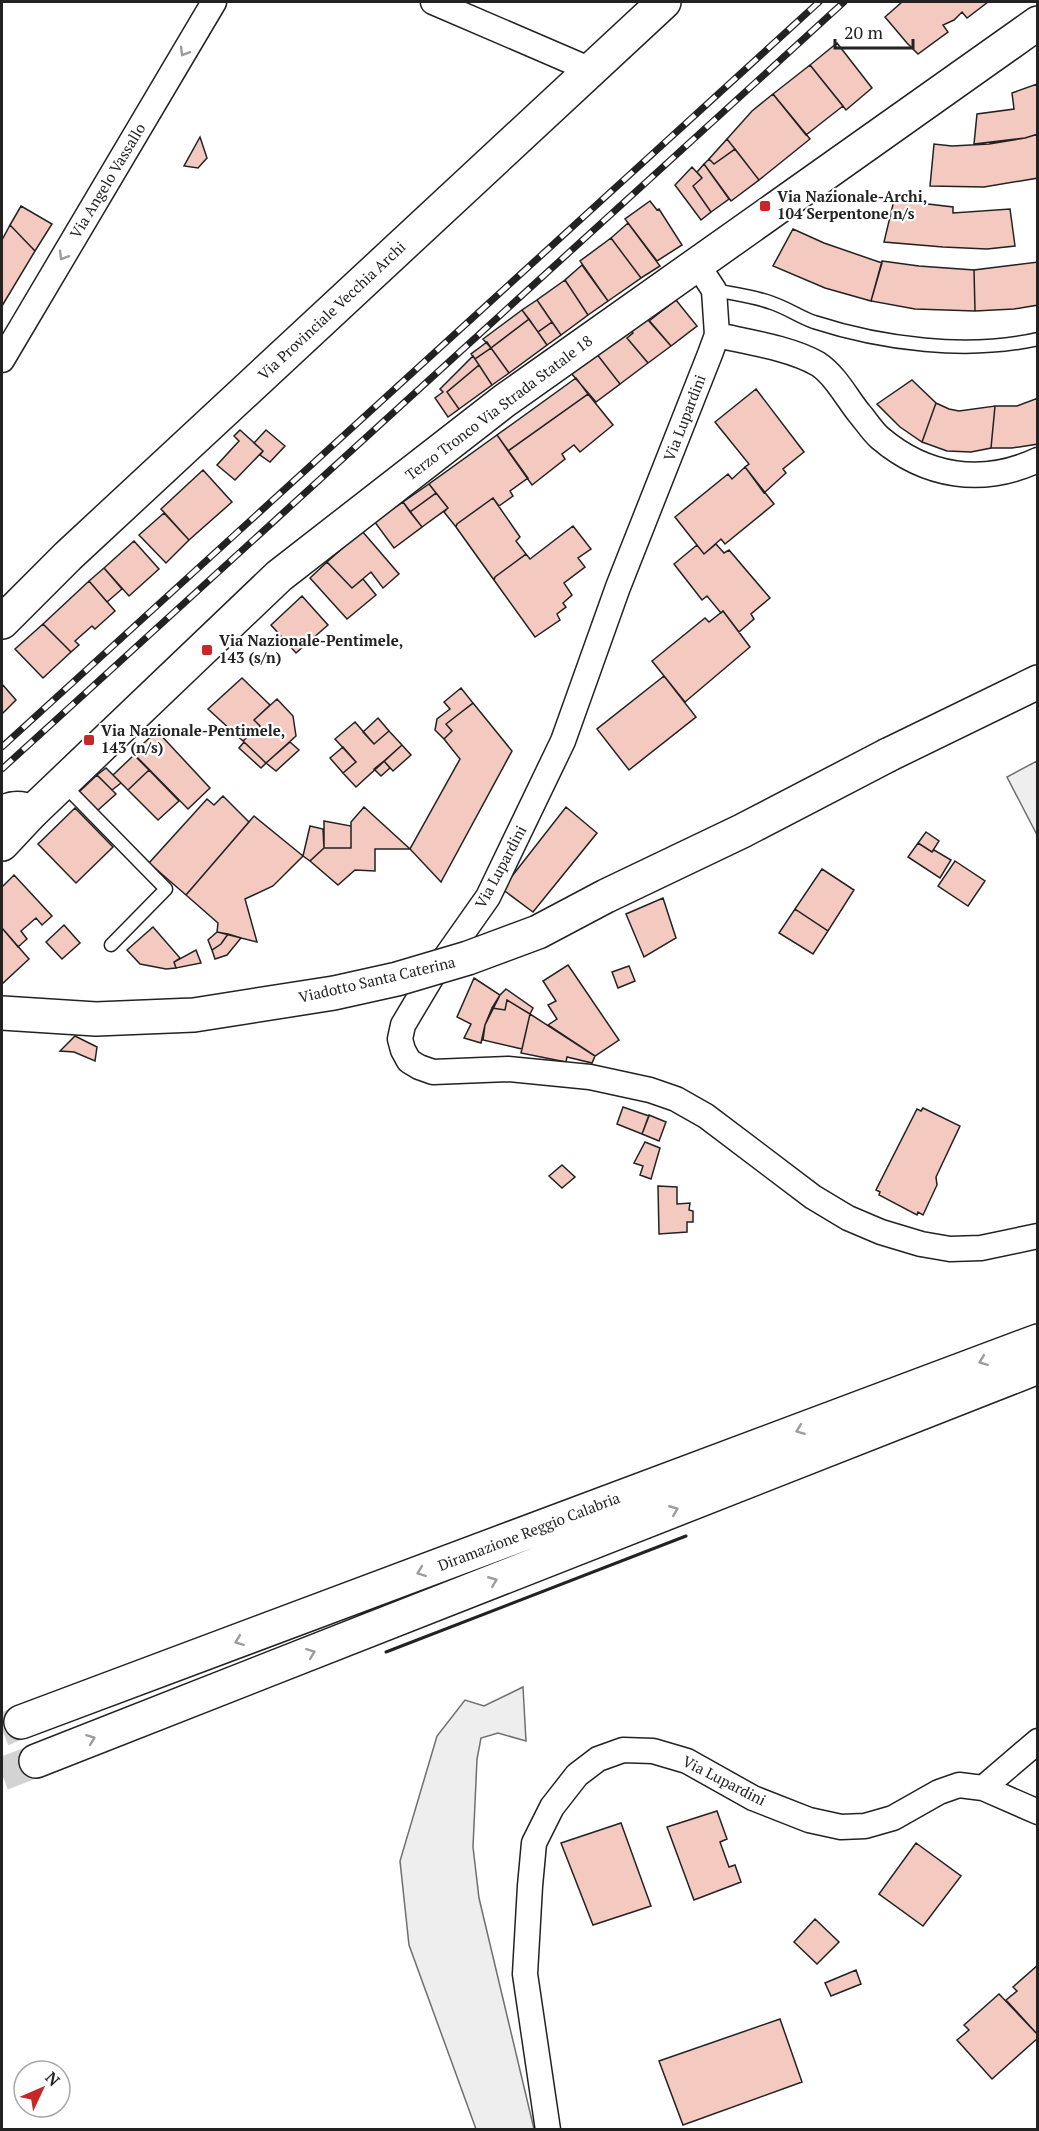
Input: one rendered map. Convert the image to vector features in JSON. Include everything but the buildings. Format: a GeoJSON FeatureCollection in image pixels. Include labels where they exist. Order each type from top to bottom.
{"type":"FeatureCollection","features":[{"type":"Feature","properties":{"kind":"main road","name":"Via Provinciale Vecchia Archi"},"geometry":{"type":"LineString","coordinates":[[2,622],[68,556],[664,2]]}},
{"type":"Feature","properties":{"kind":"main road","name":"Terzo Tronco Via Strada Statale 18"},"geometry":{"type":"LineString","coordinates":[[2,844],[17,812],[62,784],[279,576],[504,401],[705,277],[1038,23]]}},
{"type":"Feature","properties":{"kind":"main road","name":"Viadotto Santa Caterina"},"geometry":{"type":"LineString","coordinates":[[2,1013],[96,1019],[194,1015],[334,993],[396,979],[468,958],[538,932],[606,896],[742,831],[959,719],[1038,682]]}},
{"type":"Feature","properties":{"kind":"main road","name":"Diramazione Reggio Calabria"},"geometry":{"type":"LineString","coordinates":[[21,1722],[1038,1341]]}},
{"type":"Feature","properties":{"kind":"main road"},"geometry":{"type":"LineString","coordinates":[[36,1761],[1038,1367]]}},
{"type":"Feature","properties":{"kind":"street","name":"Via Angelo Vassallo"},"geometry":{"type":"LineString","coordinates":[[2,360],[214,2]]}},
{"type":"Feature","properties":{"kind":"street"},"geometry":{"type":"LineString","coordinates":[[433,2],[591,70]]}},
{"type":"Feature","properties":{"kind":"street","name":"Via Lupardini"},"geometry":{"type":"LineString","coordinates":[[705,277],[717,335],[618,587],[563,741],[488,897],[431,978],[403,1025],[400,1039],[403,1050],[409,1060],[433,1072],[508,1069],[590,1077],[650,1090],[676,1099],[706,1116],[813,1197],[848,1218],[881,1233],[950,1249],[981,1248],[1038,1236]]}},
{"type":"Feature","properties":{"kind":"street"},"geometry":{"type":"LineString","coordinates":[[717,335],[792,354],[818,365],[829,374],[879,437],[911,460],[936,470],[962,475],[996,473],[1024,467],[1038,460]]}},
{"type":"Feature","properties":{"kind":"street"},"geometry":{"type":"LineString","coordinates":[[1038,1741],[983,1788],[1038,1812]]}},
{"type":"Feature","properties":{"kind":"street","name":"Via Lupardini"},"geometry":{"type":"LineString","coordinates":[[548,2130],[525,1974],[534,1844],[552,1807],[578,1775],[598,1759],[623,1750],[653,1751],[687,1761],[753,1798],[809,1820],[842,1827],[865,1826],[893,1818],[939,1792],[959,1785],[983,1788]]}},
{"type":"Feature","properties":{"kind":"lane"},"geometry":{"type":"LineString","coordinates":[[705,277],[812,321],[862,336],[928,346],[978,345],[1038,339]]}},
{"type":"Feature","properties":{"kind":"lane"},"geometry":{"type":"LineString","coordinates":[[62,784],[166,889],[111,945]]}},
{"type":"Feature","properties":{"kind":"shaded area"},"geometry":{"type":"Polygon","coordinates":[[[1037,761],[1037,835],[1007,777],[1037,761]]]}},
{"type":"Feature","properties":{"kind":"shaded area"},"geometry":{"type":"Polygon","coordinates":[[[523,1687],[526,1741],[498,1733],[481,1738],[477,1759],[473,1847],[479,1898],[534,2129],[476,2129],[409,1945],[400,1861],[437,1736],[465,1700],[484,1706],[523,1687]]]}},
{"type":"Feature","properties":{"kind":"tunnel"},"geometry":{"type":"LineString","coordinates":[[2,1730],[21,1722]]}},
{"type":"Feature","properties":{"kind":"tunnel"},"geometry":{"type":"LineString","coordinates":[[2,1774],[36,1761]]}},
{"type":"Feature","properties":{"kind":"railway"},"geometry":{"type":"LineString","coordinates":[[2,747],[819,2]]}},
{"type":"Feature","properties":{"kind":"railway"},"geometry":{"type":"LineString","coordinates":[[2,769],[844,2]]}},
{"type":"Feature","properties":{"kind":"wall"},"geometry":{"type":"LineString","coordinates":[[386,1652],[686,1536]]}},
{"type":"Feature","properties":{"kind":"place","name":"Via Nazionale-Archi, 104 Serpentone n/s"},"geometry":{"type":"Point","coordinates":[765,206]}},
{"type":"Feature","properties":{"kind":"place","name":"Via Nazionale-Pentimele, 143 (s/n)"},"geometry":{"type":"Point","coordinates":[207,650]}},
{"type":"Feature","properties":{"kind":"place","name":"Via Nazionale-Pentimele, 143 (n/s)"},"geometry":{"type":"Point","coordinates":[89,740]}}]}
